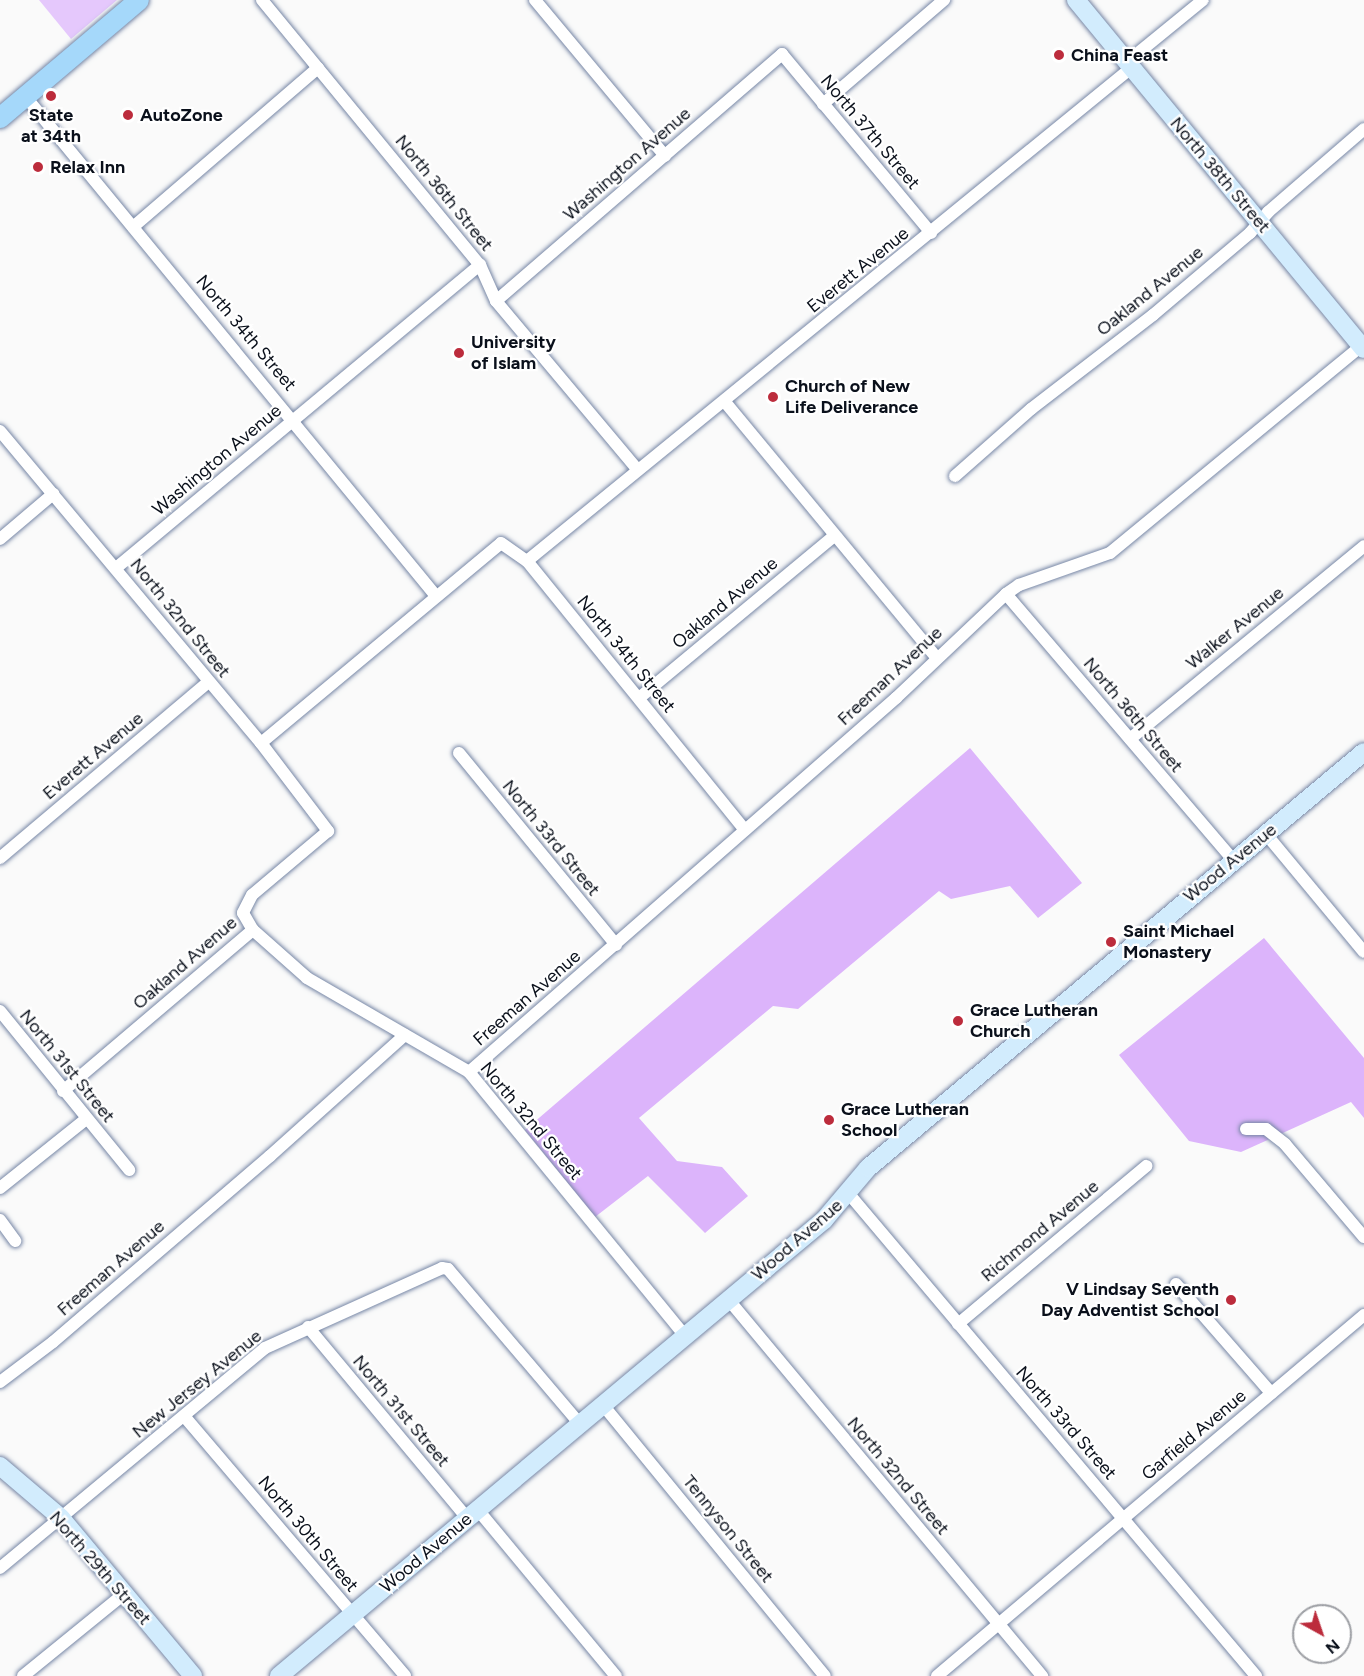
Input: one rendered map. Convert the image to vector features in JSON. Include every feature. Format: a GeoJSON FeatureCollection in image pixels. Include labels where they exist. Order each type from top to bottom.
{"type":"FeatureCollection","features":[{"type":"Feature","properties":{"kind":"main road"},"geometry":{"type":"LineString","coordinates":[[0,118],[139,0]]}},
{"type":"Feature","properties":{"kind":"street","name":"North 36th Street"},"geometry":{"type":"LineString","coordinates":[[262,0],[480,265],[496,301],[637,469]]}},
{"type":"Feature","properties":{"kind":"street"},"geometry":{"type":"LineString","coordinates":[[535,0],[665,156]]}},
{"type":"Feature","properties":{"kind":"street"},"geometry":{"type":"LineString","coordinates":[[823,104],[944,0]]}},
{"type":"Feature","properties":{"kind":"street","name":"North 38th Street"},"geometry":{"type":"LineString","coordinates":[[1076,0],[1363,348]]}},
{"type":"Feature","properties":{"kind":"street","name":"Everett Avenue"},"geometry":{"type":"LineString","coordinates":[[527,561],[1131,68],[1133,57],[1203,0]]}},
{"type":"Feature","properties":{"kind":"street","name":"Washington Avenue"},"geometry":{"type":"LineString","coordinates":[[496,301],[782,54]]}},
{"type":"Feature","properties":{"kind":"street","name":"North 37th Street"},"geometry":{"type":"LineString","coordinates":[[782,54],[931,233]]}},
{"type":"Feature","properties":{"kind":"street"},"geometry":{"type":"LineString","coordinates":[[134,227],[318,68]]}},
{"type":"Feature","properties":{"kind":"street","name":"North 34th Street"},"geometry":{"type":"LineString","coordinates":[[25,96],[293,418],[436,596],[501,543],[527,561],[745,830]]}},
{"type":"Feature","properties":{"kind":"street","name":"Oakland Avenue"},"geometry":{"type":"LineString","coordinates":[[955,476],[1030,409],[1153,315],[1364,129]]}},
{"type":"Feature","properties":{"kind":"street","name":"Washington Avenue"},"geometry":{"type":"LineString","coordinates":[[116,568],[293,418],[480,265]]}},
{"type":"Feature","properties":{"kind":"street","name":"Freeman Avenue"},"geometry":{"type":"LineString","coordinates":[[469,1072],[745,830],[1006,594],[1019,585],[1110,553],[1363,348]]}},
{"type":"Feature","properties":{"kind":"street"},"geometry":{"type":"LineString","coordinates":[[724,402],[937,658]]}},
{"type":"Feature","properties":{"kind":"street","name":"North 32nd Street"},"geometry":{"type":"LineString","coordinates":[[0,431],[261,743],[328,831]]}},
{"type":"Feature","properties":{"kind":"street"},"geometry":{"type":"LineString","coordinates":[[0,539],[53,494]]}},
{"type":"Feature","properties":{"kind":"street","name":"Oakland Avenue"},"geometry":{"type":"LineString","coordinates":[[639,698],[834,536]]}},
{"type":"Feature","properties":{"kind":"street","name":"Walker Avenue"},"geometry":{"type":"LineString","coordinates":[[1130,739],[1364,546]]}},
{"type":"Feature","properties":{"kind":"street","name":"North 36th Street"},"geometry":{"type":"LineString","coordinates":[[1006,594],[1232,860]]}},
{"type":"Feature","properties":{"kind":"street"},"geometry":{"type":"LineString","coordinates":[[261,743],[436,596]]}},
{"type":"Feature","properties":{"kind":"street","name":"Everett Avenue"},"geometry":{"type":"LineString","coordinates":[[0,858],[208,682]]}},
{"type":"Feature","properties":{"kind":"street","name":"Wood Avenue"},"geometry":{"type":"LineString","coordinates":[[279,1676],[824,1220],[849,1194],[868,1168],[1232,860],[1364,752]]}},
{"type":"Feature","properties":{"kind":"street","name":"North 33rd Street"},"geometry":{"type":"LineString","coordinates":[[459,753],[615,945]]}},
{"type":"Feature","properties":{"kind":"street","name":"Oakland Avenue"},"geometry":{"type":"LineString","coordinates":[[63,1091],[253,930],[243,913],[252,895],[328,831]]}},
{"type":"Feature","properties":{"kind":"street"},"geometry":{"type":"LineString","coordinates":[[1266,834],[1364,952]]}},
{"type":"Feature","properties":{"kind":"street","name":"North 32nd Street"},"geometry":{"type":"LineString","coordinates":[[253,930],[307,978],[469,1072],[685,1336]]}},
{"type":"Feature","properties":{"kind":"street","name":"North 31st Street"},"geometry":{"type":"LineString","coordinates":[[0,1011],[129,1170]]}},
{"type":"Feature","properties":{"kind":"street","name":"Freeman Avenue"},"geometry":{"type":"LineString","coordinates":[[0,1382],[243,1179],[405,1035]]}},
{"type":"Feature","properties":{"kind":"street"},"geometry":{"type":"LineString","coordinates":[[0,1188],[86,1119]]}},
{"type":"Feature","properties":{"kind":"street"},"geometry":{"type":"LineString","coordinates":[[1246,1129],[1266,1130],[1285,1144],[1364,1237]]}},
{"type":"Feature","properties":{"kind":"street","name":"Richmond Avenue"},"geometry":{"type":"LineString","coordinates":[[958,1324],[1146,1166]]}},
{"type":"Feature","properties":{"kind":"street","name":"North 33rd Street"},"geometry":{"type":"LineString","coordinates":[[849,1194],[1256,1676]]}},
{"type":"Feature","properties":{"kind":"street"},"geometry":{"type":"LineString","coordinates":[[0,1220],[15,1241]]}},
{"type":"Feature","properties":{"kind":"street","name":"New Jersey Avenue"},"geometry":{"type":"LineString","coordinates":[[0,1568],[266,1348],[442,1268],[448,1269],[580,1424]]}},
{"type":"Feature","properties":{"kind":"street"},"geometry":{"type":"LineString","coordinates":[[1176,1284],[1271,1393]]}},
{"type":"Feature","properties":{"kind":"street","name":"North 32nd Street"},"geometry":{"type":"LineString","coordinates":[[728,1299],[1042,1676]]}},
{"type":"Feature","properties":{"kind":"street","name":"Garfield Avenue"},"geometry":{"type":"LineString","coordinates":[[937,1676],[997,1623],[1364,1316]]}},
{"type":"Feature","properties":{"kind":"street","name":"North 31st Street"},"geometry":{"type":"LineString","coordinates":[[308,1327],[616,1676]]}},
{"type":"Feature","properties":{"kind":"street","name":"Tennyson Street"},"geometry":{"type":"LineString","coordinates":[[603,1405],[825,1676]]}},
{"type":"Feature","properties":{"kind":"street","name":"North 30th Street"},"geometry":{"type":"LineString","coordinates":[[184,1416],[405,1676]]}},
{"type":"Feature","properties":{"kind":"street","name":"North 29th Street"},"geometry":{"type":"LineString","coordinates":[[0,1466],[61,1518],[193,1676]]}},
{"type":"Feature","properties":{"kind":"street"},"geometry":{"type":"LineString","coordinates":[[23,1676],[124,1594]]}},
{"type":"Feature","properties":{"kind":"shaded area"},"geometry":{"type":"Polygon","coordinates":[[[39,0],[117,0],[71,39],[39,0]]]}},
{"type":"Feature","properties":{"kind":"shaded area"},"geometry":{"type":"Polygon","coordinates":[[[970,748],[1082,883],[1038,918],[1010,886],[951,899],[939,891],[798,1009],[773,1006],[639,1118],[677,1161],[722,1167],[748,1196],[705,1233],[648,1176],[595,1217],[525,1130],[970,748]]]}},
{"type":"Feature","properties":{"kind":"shaded area"},"geometry":{"type":"Polygon","coordinates":[[[1264,938],[1364,1058],[1364,1118],[1351,1102],[1241,1152],[1189,1141],[1119,1055],[1264,938]]]}},
{"type":"Feature","properties":{"kind":"place","name":"China Feast"},"geometry":{"type":"Point","coordinates":[1059,55]}},
{"type":"Feature","properties":{"kind":"place","name":"State at 34th"},"geometry":{"type":"Point","coordinates":[51,96]}},
{"type":"Feature","properties":{"kind":"place","name":"AutoZone"},"geometry":{"type":"Point","coordinates":[128,115]}},
{"type":"Feature","properties":{"kind":"place","name":"Relax Inn"},"geometry":{"type":"Point","coordinates":[38,167]}},
{"type":"Feature","properties":{"kind":"place","name":"University of Islam"},"geometry":{"type":"Point","coordinates":[459,353]}},
{"type":"Feature","properties":{"kind":"place","name":"Church of New Life Deliverance"},"geometry":{"type":"Point","coordinates":[773,397]}},
{"type":"Feature","properties":{"kind":"place","name":"Saint Michael Monastery"},"geometry":{"type":"Point","coordinates":[1111,942]}},
{"type":"Feature","properties":{"kind":"place","name":"Grace Lutheran Church"},"geometry":{"type":"Point","coordinates":[958,1021]}},
{"type":"Feature","properties":{"kind":"place","name":"Grace Lutheran School"},"geometry":{"type":"Point","coordinates":[829,1120]}},
{"type":"Feature","properties":{"kind":"place","name":"V Lindsay Seventh Day Adventist School"},"geometry":{"type":"Point","coordinates":[1231,1300]}}]}
